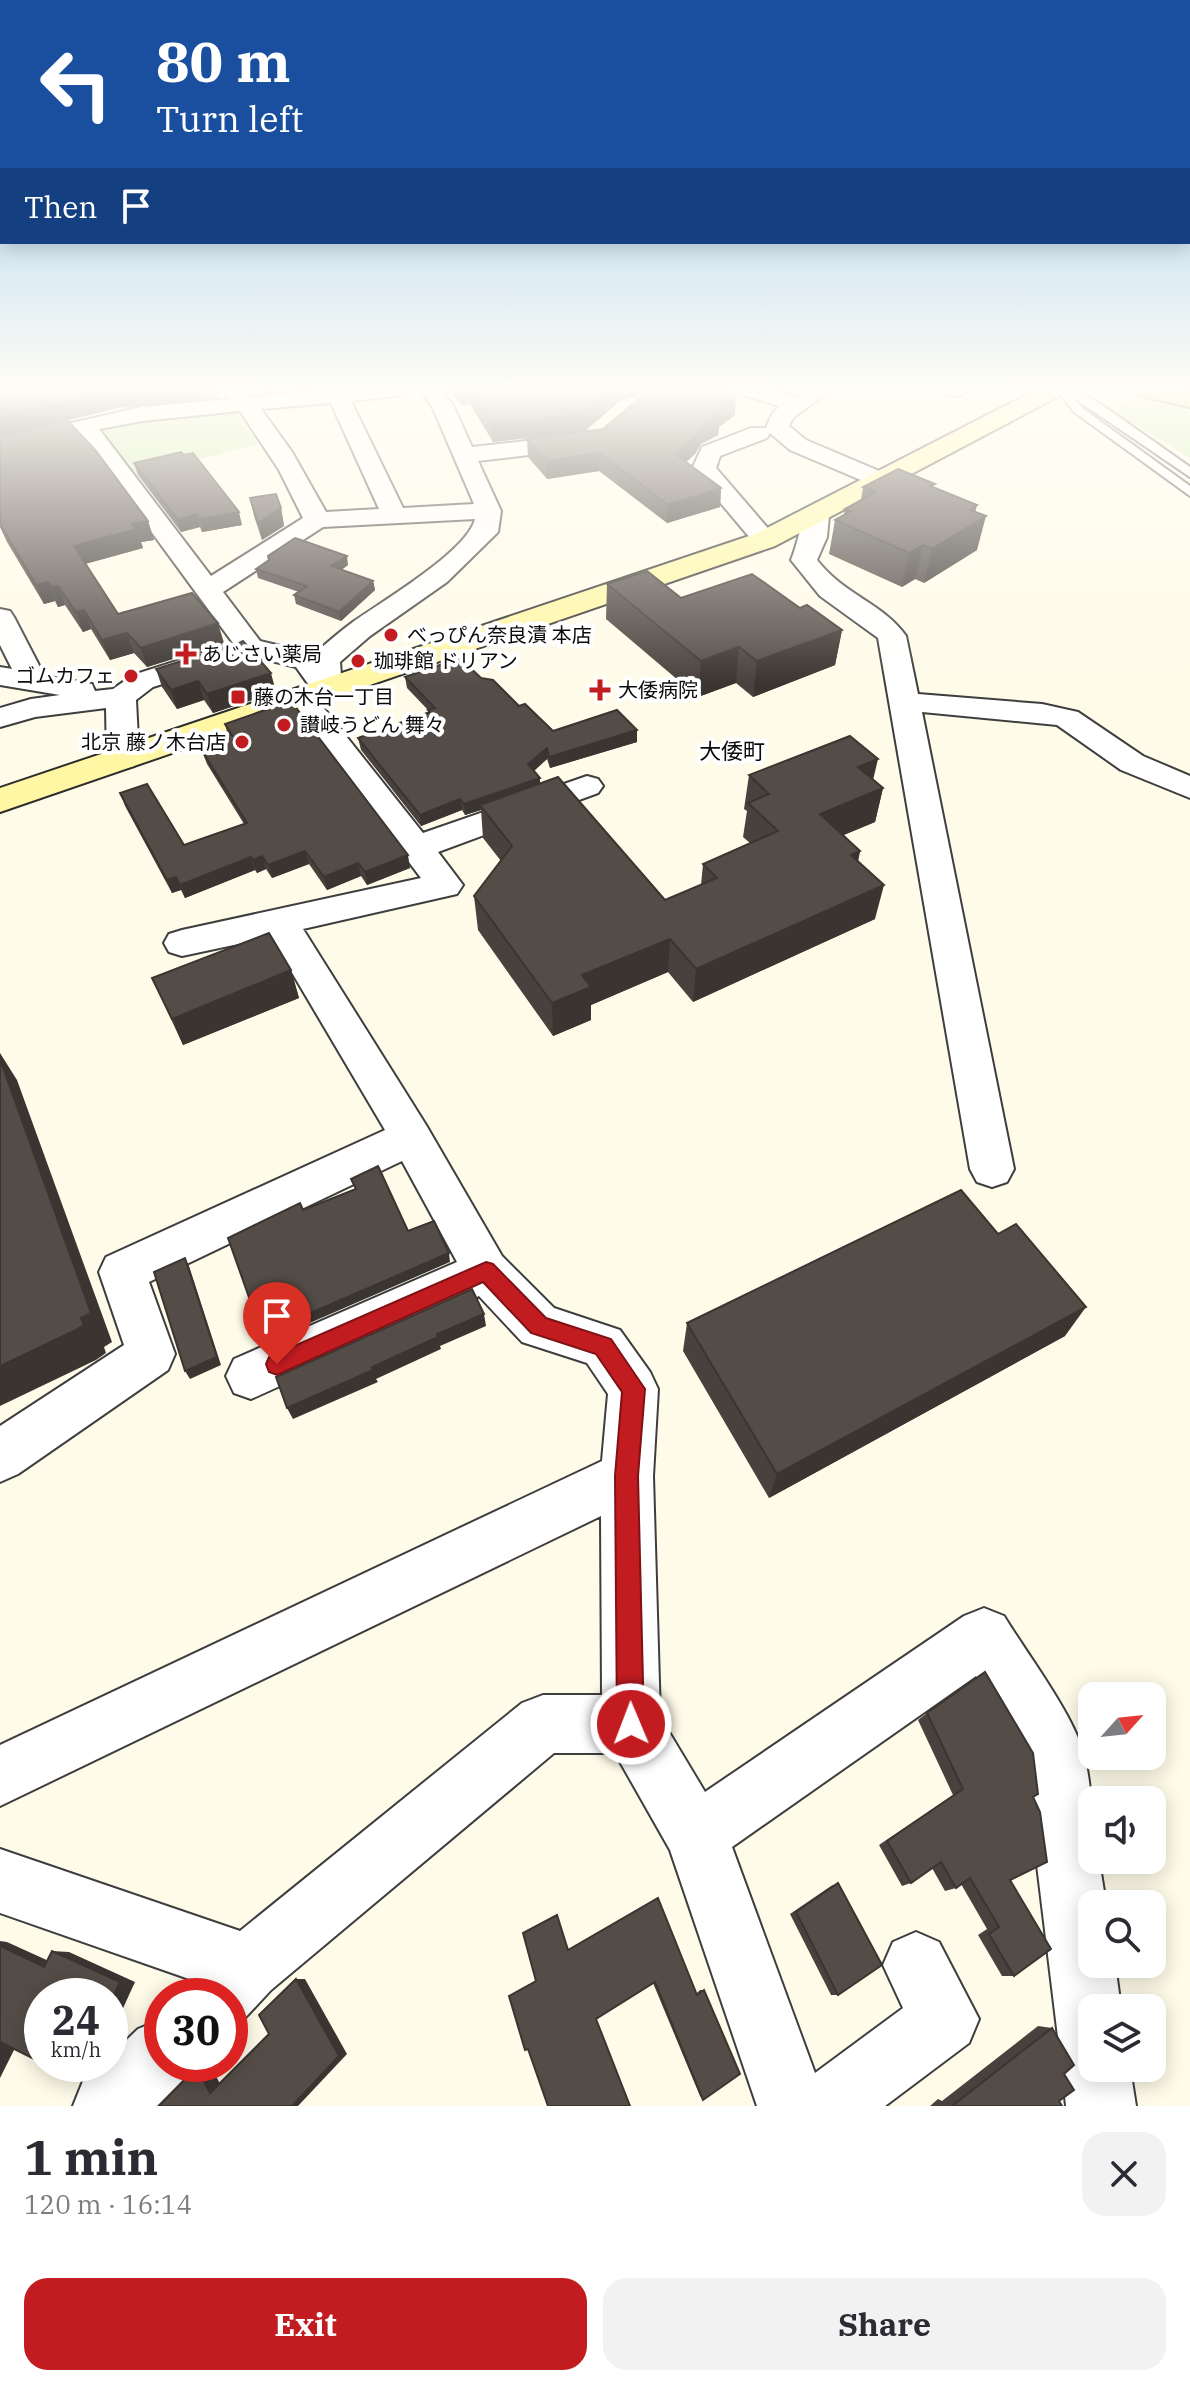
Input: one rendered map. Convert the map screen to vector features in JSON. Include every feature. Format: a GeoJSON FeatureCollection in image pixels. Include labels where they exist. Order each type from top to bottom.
{"type":"FeatureCollection","features":[{"type":"Feature","properties":{"kind":"street"},"geometry":{"type":"LineString","coordinates":[[132,488],[250,647]]}},
{"type":"Feature","properties":{"kind":"street"},"geometry":{"type":"LineString","coordinates":[[302,488],[317,520]]}},
{"type":"Feature","properties":{"kind":"street"},"geometry":{"type":"LineString","coordinates":[[381,488],[395,518]]}},
{"type":"Feature","properties":{"kind":"street"},"geometry":{"type":"LineString","coordinates":[[313,693],[325,660],[360,630],[438,576],[485,532],[489,511],[480,488]]}},
{"type":"Feature","properties":{"kind":"street"},"geometry":{"type":"LineString","coordinates":[[721,488],[765,540]]}},
{"type":"Feature","properties":{"kind":"street"},"geometry":{"type":"LineString","coordinates":[[0,800],[596,600],[765,540],[869,488]]}},
{"type":"Feature","properties":{"kind":"street"},"geometry":{"type":"LineString","coordinates":[[208,590],[317,520],[489,511]]}},
{"type":"Feature","properties":{"kind":"street"},"geometry":{"type":"LineString","coordinates":[[817,515],[814,537],[804,560],[819,581],[839,598],[876,617],[892,636],[992,1169]]}},
{"type":"Feature","properties":{"kind":"street"},"geometry":{"type":"LineString","coordinates":[[0,617],[33,682]]}},
{"type":"Feature","properties":{"kind":"street"},"geometry":{"type":"LineString","coordinates":[[0,718],[31,708],[121,697],[143,681],[250,647],[306,661],[313,693],[416,848],[445,885],[182,943]]}},
{"type":"Feature","properties":{"kind":"street"},"geometry":{"type":"LineString","coordinates":[[0,676],[121,697]]}},
{"type":"Feature","properties":{"kind":"street"},"geometry":{"type":"LineString","coordinates":[[121,697],[123,759]]}},
{"type":"Feature","properties":{"kind":"street"},"geometry":{"type":"LineString","coordinates":[[905,702],[1042,713],[1067,718],[1132,763],[1190,788]]}},
{"type":"Feature","properties":{"kind":"street"},"geometry":{"type":"LineString","coordinates":[[416,848],[587,786]]}},
{"type":"Feature","properties":{"kind":"street"},"geometry":{"type":"LineString","coordinates":[[280,922],[411,1137],[486,1271],[539,1326],[603,1346],[633,1389],[627,1476],[631,1724],[696,1835],[792,2106]]}},
{"type":"Feature","properties":{"kind":"street"},"geometry":{"type":"LineString","coordinates":[[0,1456],[151,1354],[122,1272],[411,1137]]}},
{"type":"Feature","properties":{"kind":"street"},"geometry":{"type":"LineString","coordinates":[[251,1376],[486,1271]]}},
{"type":"Feature","properties":{"kind":"street"},"geometry":{"type":"LineString","coordinates":[[0,1776],[627,1476]]}},
{"type":"Feature","properties":{"kind":"street"},"geometry":{"type":"LineString","coordinates":[[696,1835],[984,1636],[1053,1750],[1086,1994]]}},
{"type":"Feature","properties":{"kind":"street"},"geometry":{"type":"LineString","coordinates":[[238,1978],[543,1724],[631,1724]]}},
{"type":"Feature","properties":{"kind":"street"},"geometry":{"type":"LineString","coordinates":[[0,1881],[224,1978]]}},
{"type":"Feature","properties":{"kind":"street"},"geometry":{"type":"LineString","coordinates":[[828,2106],[945,2019],[916,1965]]}},
{"type":"Feature","properties":{"kind":"street"},"geometry":{"type":"LineString","coordinates":[[108,2106],[144,2071]]}},
{"type":"Feature","properties":{"kind":"street"},"geometry":{"type":"LineString","coordinates":[[1098,2082],[1101,2106]]}},
{"type":"Feature","properties":{"kind":"building"},"geometry":{"type":"Polygon","coordinates":[[[0,488],[124,488],[148,521],[132,524],[137,529],[74,546],[118,614],[192,593],[218,623],[141,648],[127,633],[102,640],[84,610],[76,612],[58,586],[51,587],[48,582],[36,585],[0,524],[0,488]]]}},
{"type":"Feature","properties":{"kind":"building"},"geometry":{"type":"Polygon","coordinates":[[[154,488],[221,488],[239,512],[199,519],[197,514],[178,520],[154,488]]]}},
{"type":"Feature","properties":{"kind":"building"},"geometry":{"type":"Polygon","coordinates":[[[646,488],[720,488],[668,505],[646,488]]]}},
{"type":"Feature","properties":{"kind":"building"},"geometry":{"type":"Polygon","coordinates":[[[866,488],[936,488],[977,505],[970,510],[986,516],[932,549],[923,545],[909,553],[835,520],[851,511],[845,509],[876,492],[866,488]]]}},
{"type":"Feature","properties":{"kind":"building"},"geometry":{"type":"Polygon","coordinates":[[[276,494],[281,508],[258,523],[250,498],[276,494]]]}},
{"type":"Feature","properties":{"kind":"building"},"geometry":{"type":"Polygon","coordinates":[[[295,538],[347,556],[331,566],[373,581],[339,612],[294,595],[307,586],[256,569],[269,560],[268,556],[295,538]]]}},
{"type":"Feature","properties":{"kind":"building"},"geometry":{"type":"Polygon","coordinates":[[[647,571],[681,598],[752,574],[800,608],[807,605],[842,630],[757,661],[739,647],[701,661],[607,584],[647,571]]]}},
{"type":"Feature","properties":{"kind":"building"},"geometry":{"type":"Polygon","coordinates":[[[243,641],[271,673],[207,694],[198,681],[171,690],[156,669],[235,644],[243,653],[239,643],[243,641]]]}},
{"type":"Feature","properties":{"kind":"building"},"geometry":{"type":"Polygon","coordinates":[[[460,658],[481,678],[493,680],[519,706],[525,704],[553,731],[617,710],[637,730],[549,757],[547,748],[528,764],[540,778],[464,804],[460,799],[420,815],[358,738],[430,712],[428,710],[435,708],[405,677],[460,658]]]}},
{"type":"Feature","properties":{"kind":"building"},"geometry":{"type":"Polygon","coordinates":[[[291,701],[408,855],[365,872],[358,863],[324,877],[305,851],[268,865],[262,856],[253,860],[251,857],[180,885],[176,877],[167,880],[120,793],[147,784],[184,845],[247,823],[202,751],[216,747],[213,741],[232,735],[225,724],[291,701]]]}},
{"type":"Feature","properties":{"kind":"building"},"geometry":{"type":"Polygon","coordinates":[[[850,736],[878,759],[858,767],[883,788],[820,814],[860,851],[851,855],[884,885],[696,969],[670,939],[582,975],[591,987],[552,1003],[474,896],[512,846],[480,805],[558,777],[665,900],[717,878],[703,864],[778,831],[748,803],[769,794],[749,775],[850,736]]]}},
{"type":"Feature","properties":{"kind":"building"},"geometry":{"type":"Polygon","coordinates":[[[269,933],[291,970],[172,1019],[152,978],[269,933]]]}},
{"type":"Feature","properties":{"kind":"building"},"geometry":{"type":"Polygon","coordinates":[[[0,1059],[91,1313],[81,1318],[84,1325],[74,1331],[0,1366],[0,1059]]]}},
{"type":"Feature","properties":{"kind":"building"},"geometry":{"type":"Polygon","coordinates":[[[378,1166],[408,1231],[434,1221],[449,1253],[262,1334],[228,1238],[300,1203],[303,1210],[356,1189],[351,1179],[378,1166]]]}},
{"type":"Feature","properties":{"kind":"building"},"geometry":{"type":"Polygon","coordinates":[[[961,1190],[998,1234],[1016,1224],[1086,1307],[777,1474],[687,1323],[961,1190]]]}},
{"type":"Feature","properties":{"kind":"building"},"geometry":{"type":"Polygon","coordinates":[[[185,1258],[217,1357],[185,1371],[154,1272],[185,1258]]]}},
{"type":"Feature","properties":{"kind":"building"},"geometry":{"type":"Polygon","coordinates":[[[472,1289],[484,1314],[437,1334],[438,1337],[372,1367],[373,1370],[287,1408],[276,1377],[472,1289]]]}},
{"type":"Feature","properties":{"kind":"building"},"geometry":{"type":"Polygon","coordinates":[[[985,1672],[1033,1753],[1038,1794],[1033,1797],[1040,1812],[1047,1862],[1010,1880],[1051,1949],[1014,1976],[989,1934],[999,1927],[970,1878],[956,1888],[941,1862],[911,1883],[887,1841],[963,1789],[927,1713],[985,1672]]]}},
{"type":"Feature","properties":{"kind":"building"},"geometry":{"type":"Polygon","coordinates":[[[838,1883],[882,1965],[838,1995],[796,1912],[838,1883]]]}},
{"type":"Feature","properties":{"kind":"building"},"geometry":{"type":"Polygon","coordinates":[[[658,1898],[697,1995],[704,1990],[740,2074],[703,2100],[655,1982],[596,2019],[630,2106],[548,2106],[528,2049],[525,2050],[509,1996],[536,1981],[523,1933],[557,1915],[568,1950],[658,1898]]]}},
{"type":"Feature","properties":{"kind":"building"},"geometry":{"type":"Polygon","coordinates":[[[0,1946],[44,1967],[52,1951],[111,1978],[24,1978],[24,2054],[0,2042],[0,1946]]]}},
{"type":"Feature","properties":{"kind":"building"},"geometry":{"type":"Polygon","coordinates":[[[296,1979],[339,2056],[292,2106],[159,2106],[182,2082],[204,2082],[210,2093],[221,2082],[248,2082],[248,2055],[269,2034],[259,2015],[296,1979]]]}},
{"type":"Feature","properties":{"kind":"building"},"geometry":{"type":"Polygon","coordinates":[[[1052,2028],[1074,2065],[1064,2074],[1074,2090],[1059,2101],[1062,2106],[952,2106],[1052,2028]]]}},
{"type":"Feature","properties":{"kind":"place","name":"べっぴん奈良漬 本店"},"geometry":{"type":"Point","coordinates":[391,635]}},
{"type":"Feature","properties":{"kind":"place","name":"あじさい薬局"},"geometry":{"type":"Point","coordinates":[186,654]}},
{"type":"Feature","properties":{"kind":"place","name":"珈琲館 ドリアン"},"geometry":{"type":"Point","coordinates":[358,661]}},
{"type":"Feature","properties":{"kind":"place","name":"ゴムカフェ"},"geometry":{"type":"Point","coordinates":[131,676]}},
{"type":"Feature","properties":{"kind":"place","name":"大倭病院"},"geometry":{"type":"Point","coordinates":[600,690]}},
{"type":"Feature","properties":{"kind":"place","name":"藤の木台一丁目"},"geometry":{"type":"Point","coordinates":[238,697]}},
{"type":"Feature","properties":{"kind":"place","name":"讃岐うどん 舞々"},"geometry":{"type":"Point","coordinates":[284,725]}},
{"type":"Feature","properties":{"kind":"place","name":"北京 藤ノ木台店"},"geometry":{"type":"Point","coordinates":[242,742]}},
{"type":"Feature","properties":{"kind":"district","name":"大倭町"},"geometry":{"type":"Point","coordinates":[732,751]}},
{"type":"Feature","properties":{"kind":"route"},"geometry":{"type":"LineString","coordinates":[[277,1364],[486,1271],[539,1326],[603,1346],[633,1389],[627,1476],[631,1724]]}}]}
